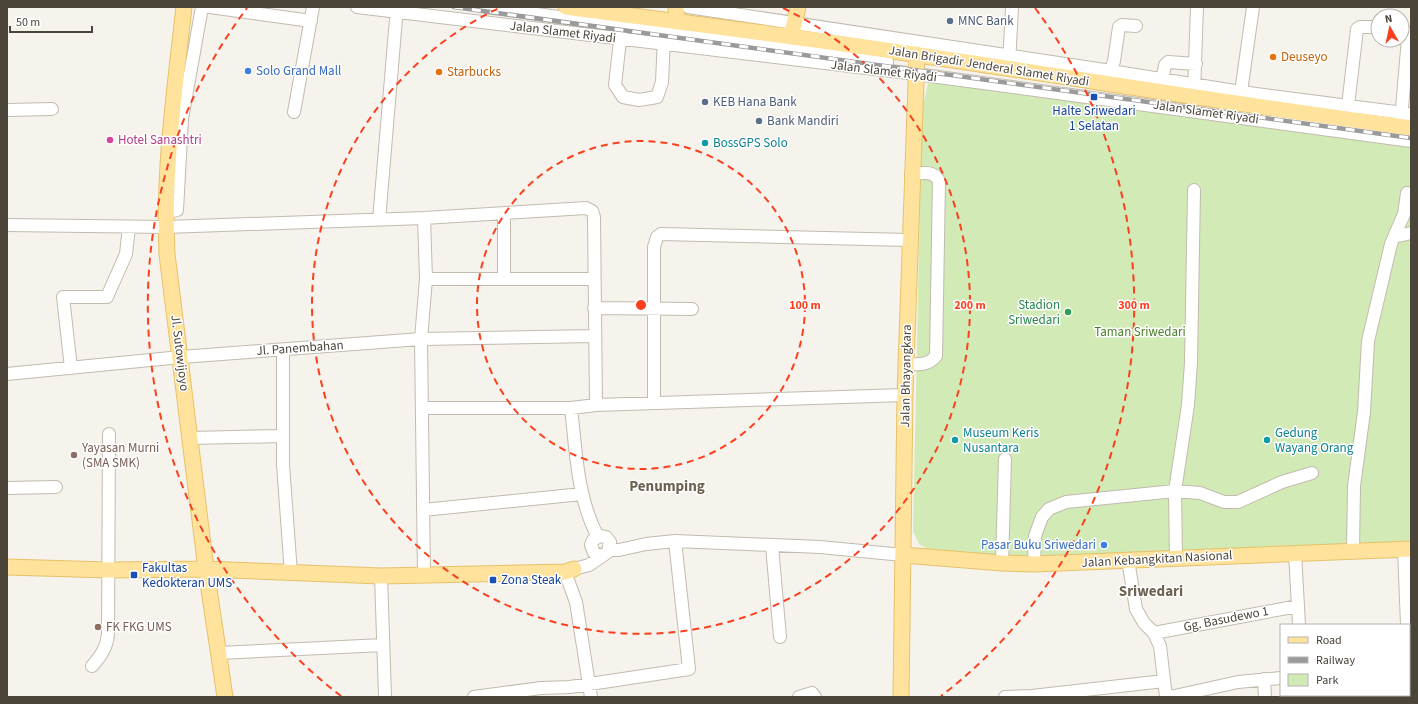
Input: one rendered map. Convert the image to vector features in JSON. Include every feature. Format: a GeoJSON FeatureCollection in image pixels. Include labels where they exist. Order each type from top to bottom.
{"type":"FeatureCollection","features":[{"type":"Feature","properties":{"kind":"main road","name":"Jl. Sutowijoyo"},"geometry":{"type":"LineString","coordinates":[[184,7],[170,139],[166,228],[169,272],[181,357],[206,569],[225,697]]}},
{"type":"Feature","properties":{"kind":"main road","name":"Jalan Brigadir Jenderal Slamet Riyadi"},"geometry":{"type":"LineString","coordinates":[[566,7],[667,30],[791,37],[916,65],[1009,62],[1194,90],[1240,99],[1347,112],[1407,123]]}},
{"type":"Feature","properties":{"kind":"main road"},"geometry":{"type":"LineString","coordinates":[[667,30],[676,7]]}},
{"type":"Feature","properties":{"kind":"main road"},"geometry":{"type":"LineString","coordinates":[[791,37],[798,7]]}},
{"type":"Feature","properties":{"kind":"main road","name":"Jalan Bhayangkara"},"geometry":{"type":"LineString","coordinates":[[901,697],[905,394],[916,65]]}},
{"type":"Feature","properties":{"kind":"main road","name":"Jalan Kebangkitan Nasional"},"geometry":{"type":"LineString","coordinates":[[903,555],[1034,564],[1295,552],[1408,549]]}},
{"type":"Feature","properties":{"kind":"main road"},"geometry":{"type":"LineString","coordinates":[[7,567],[108,570],[206,569],[381,576],[424,576],[570,570]]}},
{"type":"Feature","properties":{"kind":"street"},"geometry":{"type":"LineString","coordinates":[[167,212],[177,210],[182,119],[202,7]]}},
{"type":"Feature","properties":{"kind":"street"},"geometry":{"type":"LineString","coordinates":[[210,7],[309,21]]}},
{"type":"Feature","properties":{"kind":"street"},"geometry":{"type":"LineString","coordinates":[[309,7],[309,21]]}},
{"type":"Feature","properties":{"kind":"street"},"geometry":{"type":"LineString","coordinates":[[294,112],[309,21],[313,7]]}},
{"type":"Feature","properties":{"kind":"street","name":"Jalan Slamet Riyadi"},"geometry":{"type":"LineString","coordinates":[[357,7],[396,9],[620,39],[667,30],[916,65],[1411,141]]}},
{"type":"Feature","properties":{"kind":"street"},"geometry":{"type":"LineString","coordinates":[[486,7],[621,20],[615,85],[623,97],[639,100],[657,97],[662,82],[667,30]]}},
{"type":"Feature","properties":{"kind":"street"},"geometry":{"type":"LineString","coordinates":[[688,7],[794,22],[1009,62],[1012,7]]}},
{"type":"Feature","properties":{"kind":"street"},"geometry":{"type":"LineString","coordinates":[[1194,90],[1197,7]]}},
{"type":"Feature","properties":{"kind":"street"},"geometry":{"type":"LineString","coordinates":[[1240,99],[1253,7]]}},
{"type":"Feature","properties":{"kind":"street"},"geometry":{"type":"LineString","coordinates":[[379,220],[396,9]]}},
{"type":"Feature","properties":{"kind":"street"},"geometry":{"type":"LineString","coordinates":[[1108,77],[1119,27],[1122,25],[1136,26]]}},
{"type":"Feature","properties":{"kind":"street"},"geometry":{"type":"LineString","coordinates":[[1347,112],[1357,29],[1360,27],[1370,27]]}},
{"type":"Feature","properties":{"kind":"street"},"geometry":{"type":"LineString","coordinates":[[916,65],[1407,123],[1408,48]]}},
{"type":"Feature","properties":{"kind":"street"},"geometry":{"type":"LineString","coordinates":[[1161,85],[1165,65],[1168,62],[1196,64]]}},
{"type":"Feature","properties":{"kind":"street"},"geometry":{"type":"LineString","coordinates":[[7,110],[52,108]]}},
{"type":"Feature","properties":{"kind":"street"},"geometry":{"type":"LineString","coordinates":[[906,364],[924,364],[931,362],[936,356],[939,181],[937,176],[931,173],[912,174]]}},
{"type":"Feature","properties":{"kind":"street"},"geometry":{"type":"LineString","coordinates":[[1176,558],[1175,490],[1188,405],[1191,363],[1194,190]]}},
{"type":"Feature","properties":{"kind":"street"},"geometry":{"type":"LineString","coordinates":[[1353,550],[1354,486],[1364,412],[1368,341],[1394,237],[1404,214],[1407,193]]}},
{"type":"Feature","properties":{"kind":"street"},"geometry":{"type":"LineString","coordinates":[[7,225],[166,228],[424,218],[586,208],[592,211],[594,217],[596,405]]}},
{"type":"Feature","properties":{"kind":"street"},"geometry":{"type":"LineString","coordinates":[[504,214],[504,278]]}},
{"type":"Feature","properties":{"kind":"street"},"geometry":{"type":"LineString","coordinates":[[424,218],[426,279],[421,339],[424,576]]}},
{"type":"Feature","properties":{"kind":"street"},"geometry":{"type":"LineString","coordinates":[[71,368],[63,297],[107,296],[126,254],[129,227]]}},
{"type":"Feature","properties":{"kind":"street"},"geometry":{"type":"LineString","coordinates":[[654,403],[654,247],[657,237],[667,233],[909,240]]}},
{"type":"Feature","properties":{"kind":"street"},"geometry":{"type":"LineString","coordinates":[[1394,237],[1411,233]]}},
{"type":"Feature","properties":{"kind":"street"},"geometry":{"type":"LineString","coordinates":[[426,279],[594,279]]}},
{"type":"Feature","properties":{"kind":"street"},"geometry":{"type":"LineString","coordinates":[[594,308],[655,308],[692,310]]}},
{"type":"Feature","properties":{"kind":"street","name":"Jl. Panembahan"},"geometry":{"type":"LineString","coordinates":[[7,374],[181,357],[421,339],[595,336]]}},
{"type":"Feature","properties":{"kind":"street"},"geometry":{"type":"LineString","coordinates":[[283,350],[283,484],[291,572]]}},
{"type":"Feature","properties":{"kind":"street"},"geometry":{"type":"LineString","coordinates":[[423,408],[571,408],[596,405],[905,394]]}},
{"type":"Feature","properties":{"kind":"street"},"geometry":{"type":"LineString","coordinates":[[571,408],[582,494],[588,517],[598,537],[604,536],[604,549],[589,565],[570,570],[591,697]]}},
{"type":"Feature","properties":{"kind":"street"},"geometry":{"type":"LineString","coordinates":[[92,666],[101,657],[107,643],[109,434]]}},
{"type":"Feature","properties":{"kind":"street"},"geometry":{"type":"LineString","coordinates":[[190,438],[283,436]]}},
{"type":"Feature","properties":{"kind":"street"},"geometry":{"type":"LineString","coordinates":[[1002,563],[1005,459]]}},
{"type":"Feature","properties":{"kind":"street"},"geometry":{"type":"LineString","coordinates":[[1034,564],[1035,536],[1042,517],[1049,508],[1066,502],[1175,490],[1200,493],[1224,502],[1238,502],[1282,482],[1312,473]]}},
{"type":"Feature","properties":{"kind":"street"},"geometry":{"type":"LineString","coordinates":[[7,488],[56,487]]}},
{"type":"Feature","properties":{"kind":"street"},"geometry":{"type":"LineString","coordinates":[[423,510],[582,494]]}},
{"type":"Feature","properties":{"kind":"street"},"geometry":{"type":"LineString","coordinates":[[604,549],[619,550],[646,544],[675,541],[820,547],[903,555]]}},
{"type":"Feature","properties":{"kind":"street"},"geometry":{"type":"LineString","coordinates":[[474,697],[589,684],[689,669],[675,541]]}},
{"type":"Feature","properties":{"kind":"street"},"geometry":{"type":"LineString","coordinates":[[772,546],[780,637]]}},
{"type":"Feature","properties":{"kind":"street"},"geometry":{"type":"LineString","coordinates":[[1407,624],[1408,549]]}},
{"type":"Feature","properties":{"kind":"street"},"geometry":{"type":"LineString","coordinates":[[1295,552],[1299,624]]}},
{"type":"Feature","properties":{"kind":"street"},"geometry":{"type":"LineString","coordinates":[[1128,560],[1136,609],[1144,623],[1154,633],[1160,646],[1166,697]]}},
{"type":"Feature","properties":{"kind":"street"},"geometry":{"type":"LineString","coordinates":[[381,576],[385,697]]}},
{"type":"Feature","properties":{"kind":"street","name":"Gg. Basudewo 1"},"geometry":{"type":"LineString","coordinates":[[1154,633],[1298,606]]}},
{"type":"Feature","properties":{"kind":"street"},"geometry":{"type":"LineString","coordinates":[[218,653],[383,645]]}},
{"type":"Feature","properties":{"kind":"street"},"geometry":{"type":"LineString","coordinates":[[1170,697],[1238,682],[1280,678]]}},
{"type":"Feature","properties":{"kind":"street"},"geometry":{"type":"LineString","coordinates":[[1264,679],[1265,697]]}},
{"type":"Feature","properties":{"kind":"street"},"geometry":{"type":"LineString","coordinates":[[1006,697],[1055,694],[1164,681]]}},
{"type":"Feature","properties":{"kind":"street"},"geometry":{"type":"LineString","coordinates":[[799,697],[812,693],[815,697]]}},
{"type":"Feature","properties":{"kind":"green space","name":"Taman Sriwedari"},"geometry":{"type":"Polygon","coordinates":[[[933,80],[1411,145],[1411,543],[1016,557],[931,551],[919,544],[913,531],[922,109],[928,84],[933,80]]]}},
{"type":"Feature","properties":{"kind":"railway"},"geometry":{"type":"LineString","coordinates":[[454,7],[1411,138]]}},
{"type":"Feature","properties":{"kind":"place","name":"MNC Bank"},"geometry":{"type":"Point","coordinates":[950,21]}},
{"type":"Feature","properties":{"kind":"place","name":"Deuseyo"},"geometry":{"type":"Point","coordinates":[1273,57]}},
{"type":"Feature","properties":{"kind":"place","name":"Solo Grand Mall"},"geometry":{"type":"Point","coordinates":[248,71]}},
{"type":"Feature","properties":{"kind":"place","name":"Starbucks"},"geometry":{"type":"Point","coordinates":[439,72]}},
{"type":"Feature","properties":{"kind":"place","name":"Halte Sriwedari 1 Selatan"},"geometry":{"type":"Point","coordinates":[1094,97]}},
{"type":"Feature","properties":{"kind":"place","name":"KEB Hana Bank"},"geometry":{"type":"Point","coordinates":[705,102]}},
{"type":"Feature","properties":{"kind":"place","name":"Bank Mandiri"},"geometry":{"type":"Point","coordinates":[759,121]}},
{"type":"Feature","properties":{"kind":"place","name":"Hotel Sanashtri"},"geometry":{"type":"Point","coordinates":[110,140]}},
{"type":"Feature","properties":{"kind":"place","name":"BossGPS Solo"},"geometry":{"type":"Point","coordinates":[705,143]}},
{"type":"Feature","properties":{"kind":"place","name":"Stadion Sriwedari"},"geometry":{"type":"Point","coordinates":[1068,312]}},
{"type":"Feature","properties":{"kind":"place","name":"Museum Keris Nusantara"},"geometry":{"type":"Point","coordinates":[955,440]}},
{"type":"Feature","properties":{"kind":"place","name":"Gedung Wayang Orang"},"geometry":{"type":"Point","coordinates":[1267,440]}},
{"type":"Feature","properties":{"kind":"place","name":"Yayasan Murni (SMA SMK)"},"geometry":{"type":"Point","coordinates":[74,455]}},
{"type":"Feature","properties":{"kind":"place","name":"Pasar Buku Sriwedari"},"geometry":{"type":"Point","coordinates":[1104,545]}},
{"type":"Feature","properties":{"kind":"place","name":"Fakultas Kedokteran UMS"},"geometry":{"type":"Point","coordinates":[134,575]}},
{"type":"Feature","properties":{"kind":"place","name":"Zona Steak"},"geometry":{"type":"Point","coordinates":[493,580]}},
{"type":"Feature","properties":{"kind":"place","name":"FK FKG UMS"},"geometry":{"type":"Point","coordinates":[98,627]}},
{"type":"Feature","properties":{"kind":"district","name":"Penumping"},"geometry":{"type":"Point","coordinates":[667,486]}},
{"type":"Feature","properties":{"kind":"district","name":"Sriwedari"},"geometry":{"type":"Point","coordinates":[1151,591]}}]}
